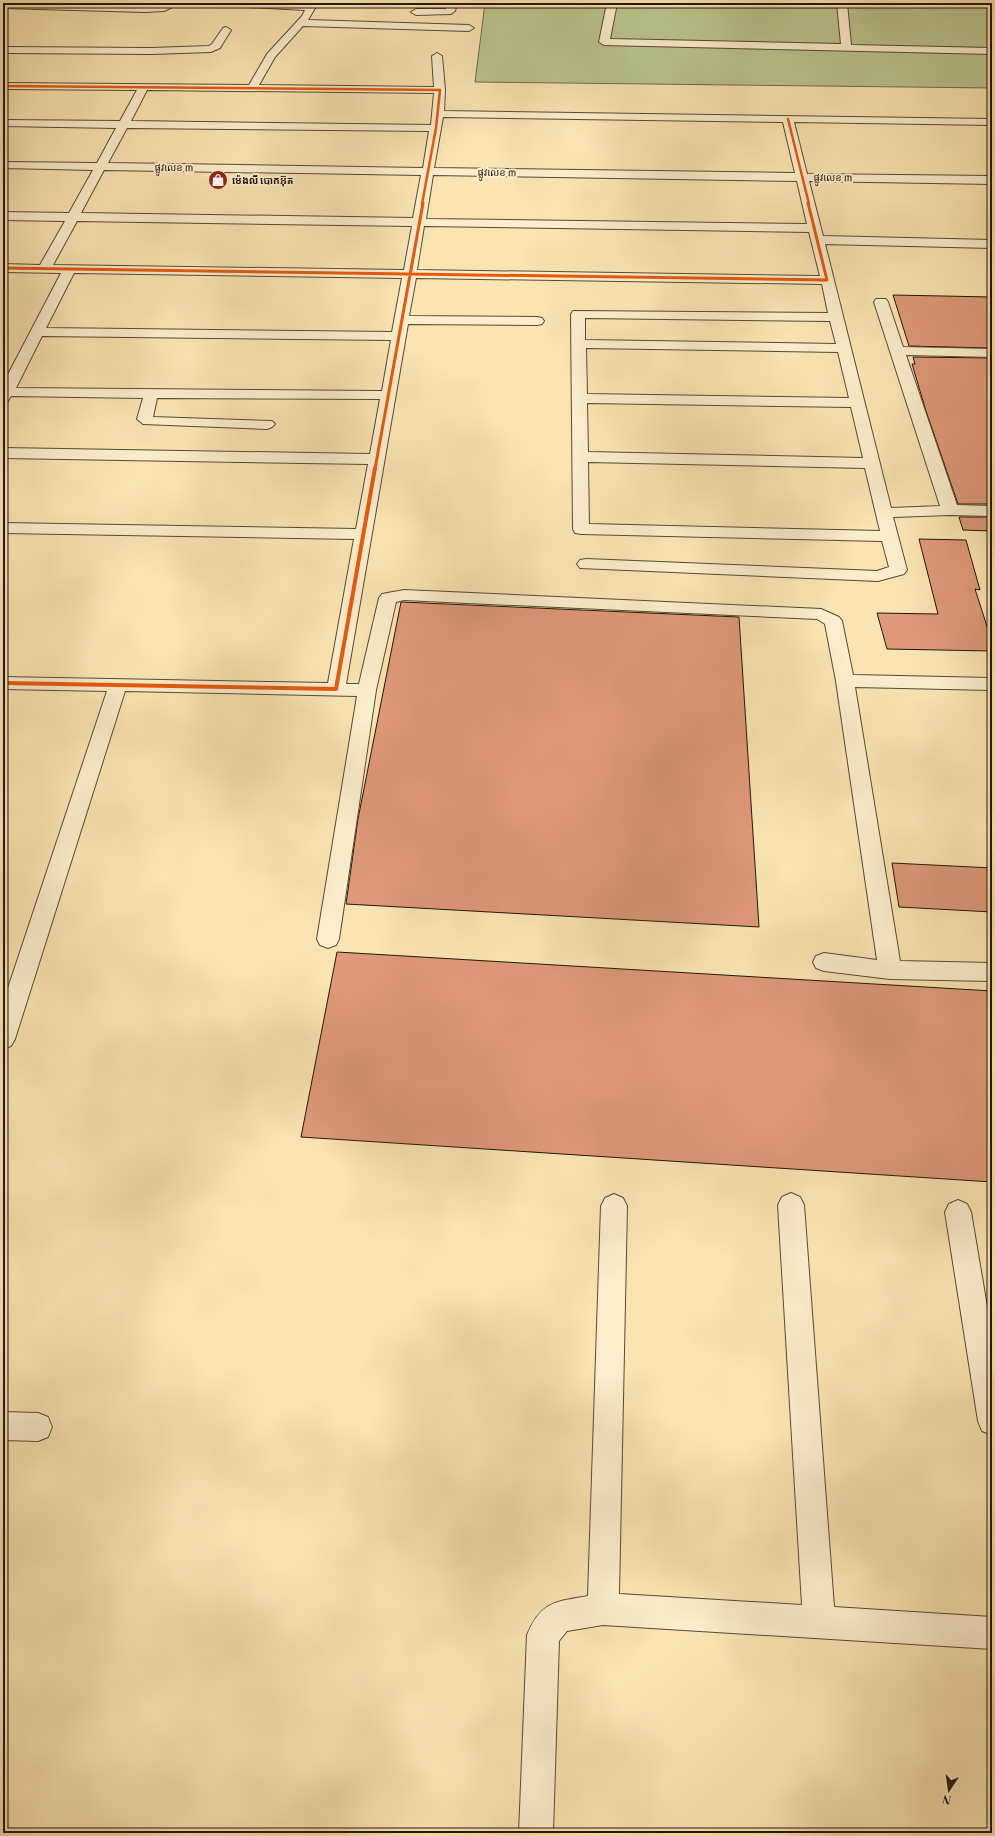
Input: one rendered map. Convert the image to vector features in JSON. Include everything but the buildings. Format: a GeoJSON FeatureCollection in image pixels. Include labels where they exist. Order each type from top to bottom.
{"type":"FeatureCollection","features":[{"type":"Feature","properties":{"kind":"street"},"geometry":{"type":"LineString","coordinates":[[3,5],[145,9],[164,8],[176,3]]}},
{"type":"Feature","properties":{"kind":"street"},"geometry":{"type":"LineString","coordinates":[[228,3],[313,8]]}},
{"type":"Feature","properties":{"kind":"street"},"geometry":{"type":"LineString","coordinates":[[403,12],[448,12],[450,11],[452,3]]}},
{"type":"Feature","properties":{"kind":"street"},"geometry":{"type":"LineString","coordinates":[[612,3],[604,42],[992,51]]}},
{"type":"Feature","properties":{"kind":"street"},"geometry":{"type":"LineString","coordinates":[[842,3],[846,48]]}},
{"type":"Feature","properties":{"kind":"street"},"geometry":{"type":"LineString","coordinates":[[252,89],[271,56],[313,8]]}},
{"type":"Feature","properties":{"kind":"street"},"geometry":{"type":"LineString","coordinates":[[300,23],[469,28]]}},
{"type":"Feature","properties":{"kind":"street"},"geometry":{"type":"LineString","coordinates":[[3,50],[151,51],[211,49],[216,46],[226,30]]}},
{"type":"Feature","properties":{"kind":"street"},"geometry":{"type":"LineString","coordinates":[[32,51],[41,39]]}},
{"type":"Feature","properties":{"kind":"street"},"geometry":{"type":"LineString","coordinates":[[336,689],[437,121],[440,90],[437,56]]}},
{"type":"Feature","properties":{"kind":"street"},"geometry":{"type":"LineString","coordinates":[[3,86],[440,90]]}},
{"type":"Feature","properties":{"kind":"street"},"geometry":{"type":"LineString","coordinates":[[45,268],[144,87]]}},
{"type":"Feature","properties":{"kind":"street"},"geometry":{"type":"LineString","coordinates":[[3,122],[124,124],[788,119],[992,122]]}},
{"type":"Feature","properties":{"kind":"street"},"geometry":{"type":"LineString","coordinates":[[586,564],[878,576],[898,570],[788,119]]}},
{"type":"Feature","properties":{"kind":"street","name":"ផ្លូវលេខ ៣"},"geometry":{"type":"LineString","coordinates":[[3,165],[992,180]]}},
{"type":"Feature","properties":{"kind":"street"},"geometry":{"type":"LineString","coordinates":[[3,216],[419,222],[816,234],[992,244]]}},
{"type":"Feature","properties":{"kind":"street"},"geometry":{"type":"LineString","coordinates":[[3,268],[827,280]]}},
{"type":"Feature","properties":{"kind":"street"},"geometry":{"type":"LineString","coordinates":[[69,269],[4,395],[151,393],[388,395]]}},
{"type":"Feature","properties":{"kind":"street"},"geometry":{"type":"LineString","coordinates":[[881,302],[950,510]]}},
{"type":"Feature","properties":{"kind":"street"},"geometry":{"type":"LineString","coordinates":[[836,317],[578,314],[581,529],[890,536]]}},
{"type":"Feature","properties":{"kind":"street"},"geometry":{"type":"LineString","coordinates":[[402,320],[537,321]]}},
{"type":"Feature","properties":{"kind":"street"},"geometry":{"type":"LineString","coordinates":[[37,332],[399,336]]}},
{"type":"Feature","properties":{"kind":"street"},"geometry":{"type":"LineString","coordinates":[[579,344],[844,348]]}},
{"type":"Feature","properties":{"kind":"street"},"geometry":{"type":"LineString","coordinates":[[897,351],[992,353]]}},
{"type":"Feature","properties":{"kind":"street"},"geometry":{"type":"LineString","coordinates":[[151,393],[145,419],[148,422],[267,424]]}},
{"type":"Feature","properties":{"kind":"street"},"geometry":{"type":"LineString","coordinates":[[579,398],[857,403]]}},
{"type":"Feature","properties":{"kind":"street"},"geometry":{"type":"LineString","coordinates":[[3,453],[377,460]]}},
{"type":"Feature","properties":{"kind":"street"},"geometry":{"type":"LineString","coordinates":[[580,457],[872,463]]}},
{"type":"Feature","properties":{"kind":"street"},"geometry":{"type":"LineString","coordinates":[[884,513],[950,510],[992,511]]}},
{"type":"Feature","properties":{"kind":"street"},"geometry":{"type":"LineString","coordinates":[[3,528],[364,534]]}},
{"type":"Feature","properties":{"kind":"street"},"geometry":{"type":"LineString","coordinates":[[328,939],[367,690],[388,598],[404,595],[821,614],[833,621],[845,680],[890,970]]}},
{"type":"Feature","properties":{"kind":"street"},"geometry":{"type":"LineString","coordinates":[[845,680],[992,684]]}},
{"type":"Feature","properties":{"kind":"street"},"geometry":{"type":"LineString","coordinates":[[3,683],[367,690]]}},
{"type":"Feature","properties":{"kind":"street"},"geometry":{"type":"LineString","coordinates":[[3,1039],[118,685]]}},
{"type":"Feature","properties":{"kind":"street"},"geometry":{"type":"LineString","coordinates":[[824,962],[890,970],[992,972]]}},
{"type":"Feature","properties":{"kind":"street"},"geometry":{"type":"LineString","coordinates":[[791,1205],[819,1622]]}},
{"type":"Feature","properties":{"kind":"street"},"geometry":{"type":"LineString","coordinates":[[603,1609],[614,1206]]}},
{"type":"Feature","properties":{"kind":"street"},"geometry":{"type":"LineString","coordinates":[[958,1212],[992,1421]]}},
{"type":"Feature","properties":{"kind":"street"},"geometry":{"type":"LineString","coordinates":[[3,1426],[38,1427]]}},
{"type":"Feature","properties":{"kind":"street"},"geometry":{"type":"LineString","coordinates":[[536,1833],[543,1635],[558,1617],[603,1609],[992,1633]]}},
{"type":"Feature","properties":{"kind":"green space"},"geometry":{"type":"Polygon","coordinates":[[[485,3],[992,3],[992,88],[475,82],[485,3]]]}},
{"type":"Feature","properties":{"kind":"cycle path"},"geometry":{"type":"LineString","coordinates":[[3,86],[440,90],[436,128],[336,689],[3,683]]}},
{"type":"Feature","properties":{"kind":"cycle path"},"geometry":{"type":"LineString","coordinates":[[3,268],[827,280],[788,119]]}},
{"type":"Feature","properties":{"kind":"place","name":"ម៉េងលី បោកអ៊ុត"},"geometry":{"type":"Point","coordinates":[218,180]}}]}
